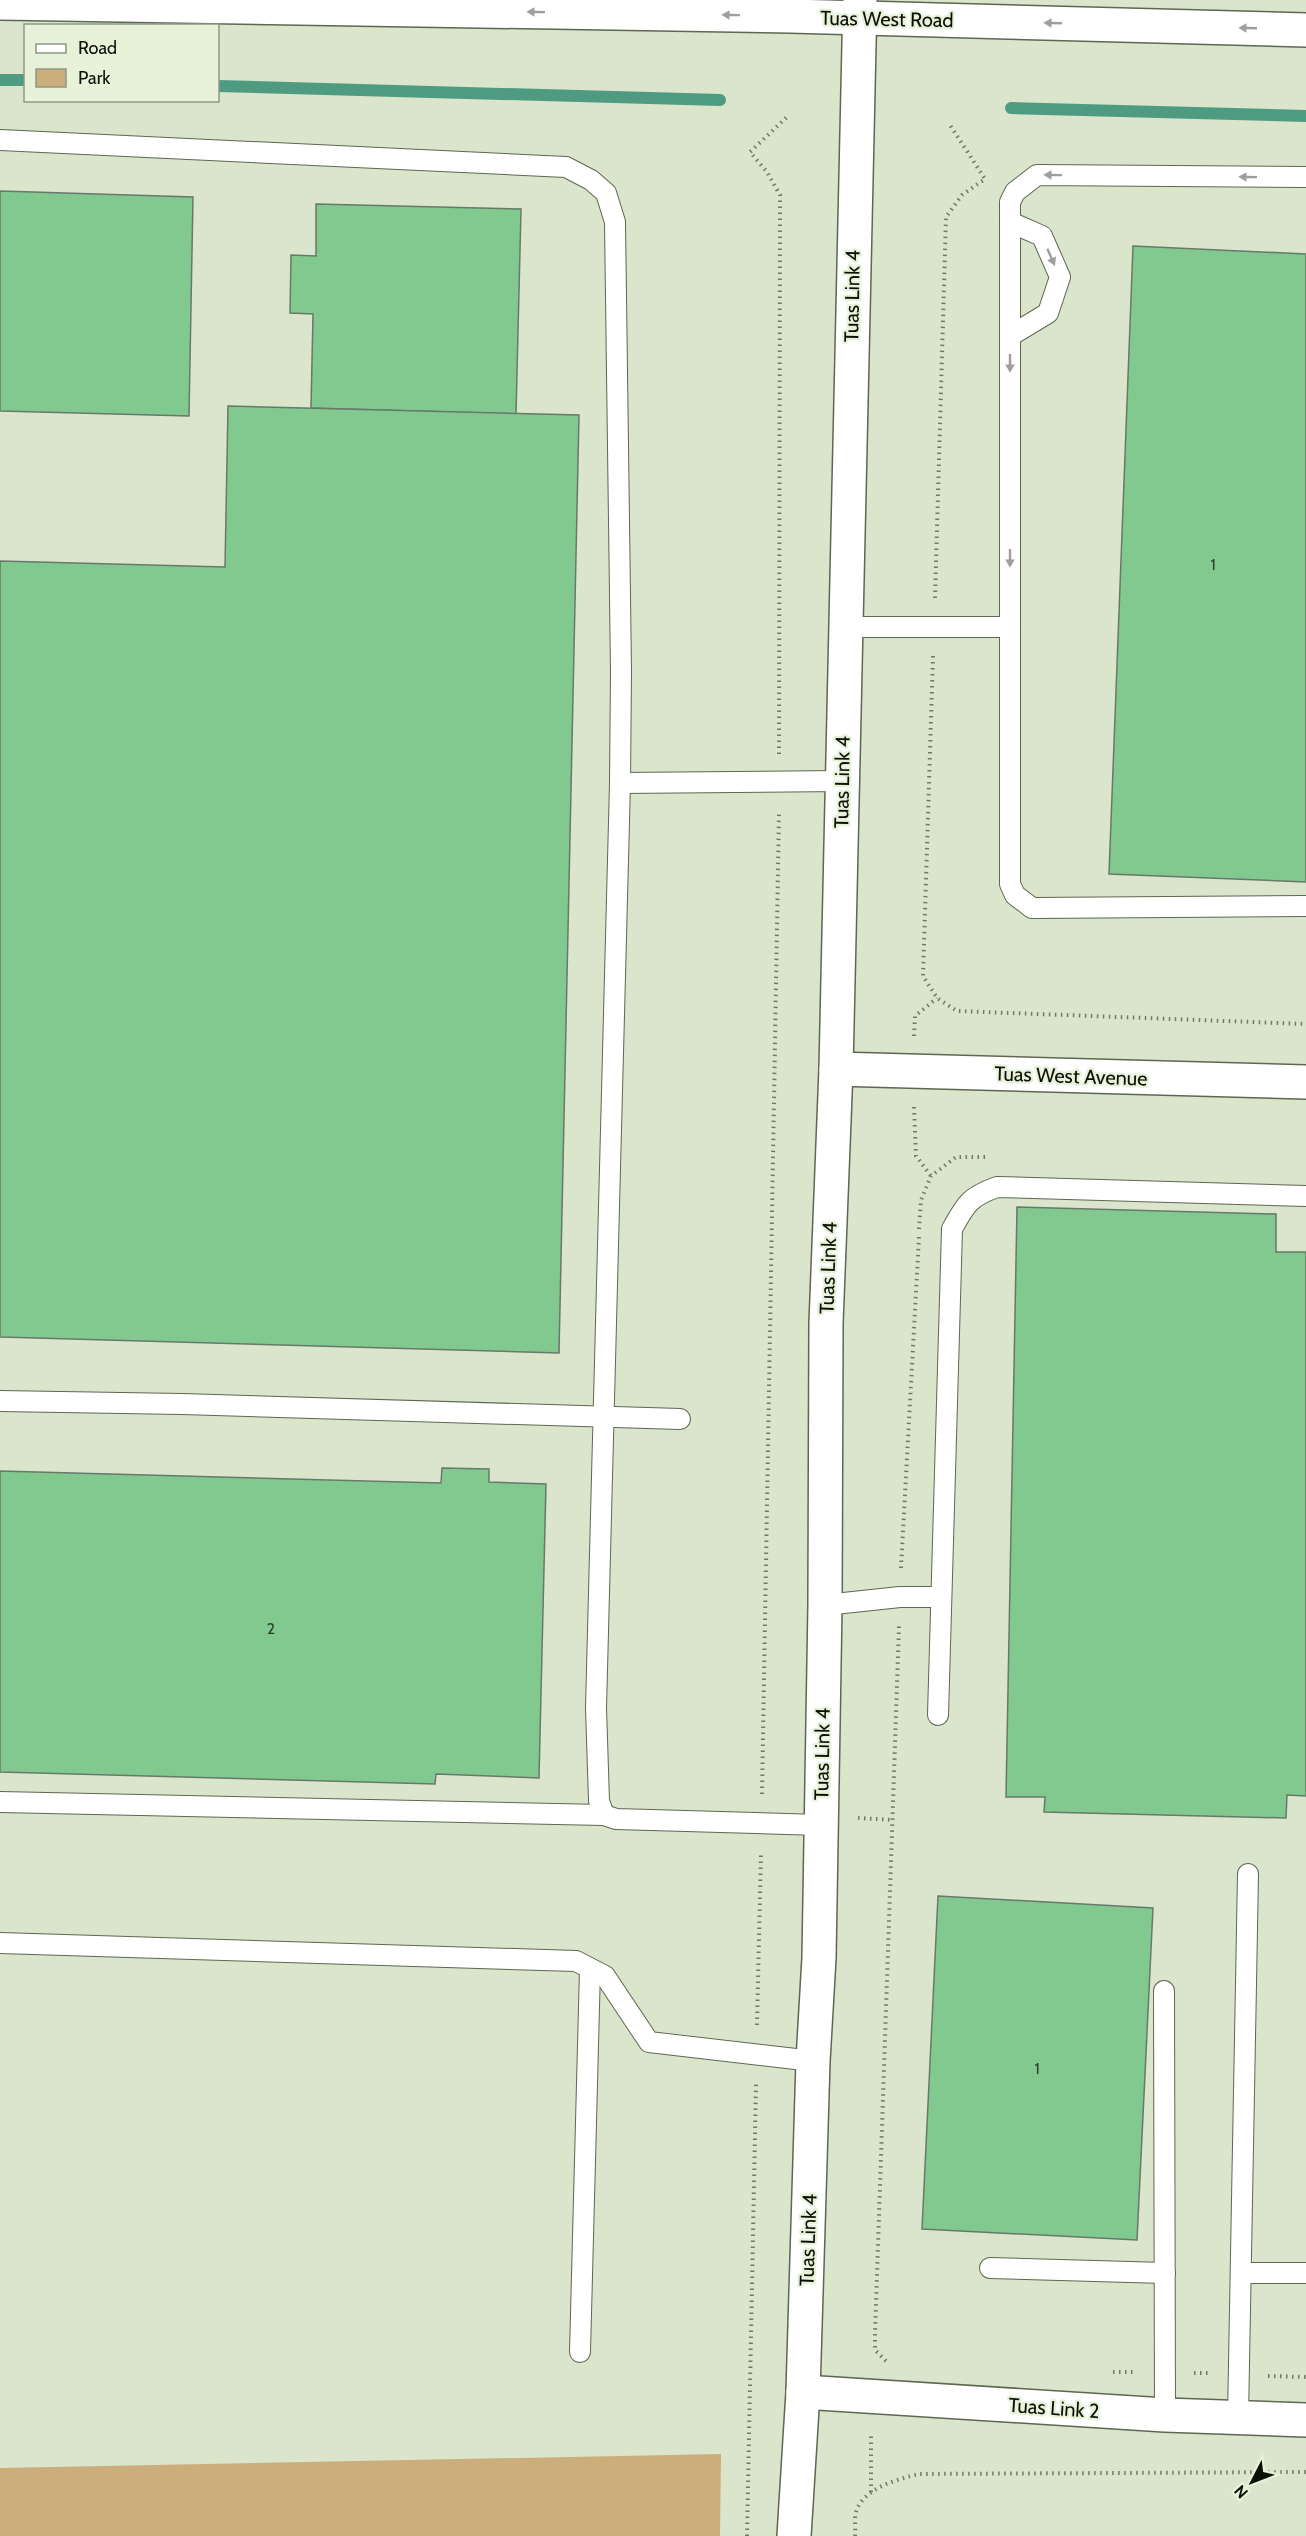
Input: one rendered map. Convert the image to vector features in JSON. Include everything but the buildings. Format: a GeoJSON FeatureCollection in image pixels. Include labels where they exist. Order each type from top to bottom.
{"type":"FeatureCollection","features":[{"type":"Feature","properties":{"kind":"street","name":"Tuas West Road"},"geometry":{"type":"LineString","coordinates":[[0,3],[859,9],[1306,30]]}},
{"type":"Feature","properties":{"kind":"street","name":"Tuas Link 4"},"geometry":{"type":"LineString","coordinates":[[794,2536],[803,2392],[813,2061],[819,1958],[825,1605],[826,1323],[836,1070],[859,9]]}},
{"type":"Feature","properties":{"kind":"street","name":"Tuas West Avenue"},"geometry":{"type":"LineString","coordinates":[[836,1070],[1306,1082]]}},
{"type":"Feature","properties":{"kind":"street","name":"Tuas Link 2"},"geometry":{"type":"LineString","coordinates":[[803,2392],[1166,2415],[1306,2420]]}},
{"type":"Feature","properties":{"kind":"lane"},"geometry":{"type":"LineString","coordinates":[[0,140],[567,167],[591,180],[606,193],[615,222],[621,671],[606,1418],[596,1708],[599,1801],[604,1815]]}},
{"type":"Feature","properties":{"kind":"lane"},"geometry":{"type":"LineString","coordinates":[[1306,177],[1037,175],[1015,192],[1010,202],[1010,884],[1015,895],[1032,908],[1306,906]]}},
{"type":"Feature","properties":{"kind":"lane"},"geometry":{"type":"LineString","coordinates":[[1010,222],[1042,236],[1060,277],[1048,313],[1010,336]]}},
{"type":"Feature","properties":{"kind":"lane"},"geometry":{"type":"LineString","coordinates":[[844,627],[1010,627]]}},
{"type":"Feature","properties":{"kind":"lane"},"geometry":{"type":"LineString","coordinates":[[620,783],[842,781]]}},
{"type":"Feature","properties":{"kind":"lane"},"geometry":{"type":"LineString","coordinates":[[938,1715],[952,1229],[965,1207],[977,1194],[997,1187],[1306,1196]]}},
{"type":"Feature","properties":{"kind":"lane"},"geometry":{"type":"LineString","coordinates":[[0,1401],[194,1404],[680,1419]]}},
{"type":"Feature","properties":{"kind":"lane"},"geometry":{"type":"LineString","coordinates":[[825,1605],[900,1597],[941,1597]]}},
{"type":"Feature","properties":{"kind":"lane"},"geometry":{"type":"LineString","coordinates":[[0,1802],[604,1815],[615,1819],[820,1826]]}},
{"type":"Feature","properties":{"kind":"lane"},"geometry":{"type":"LineString","coordinates":[[1239,2418],[1248,1874]]}},
{"type":"Feature","properties":{"kind":"lane"},"geometry":{"type":"LineString","coordinates":[[0,1943],[576,1961],[605,1976],[649,2042],[813,2061]]}},
{"type":"Feature","properties":{"kind":"lane"},"geometry":{"type":"LineString","coordinates":[[580,2352],[590,1970]]}},
{"type":"Feature","properties":{"kind":"lane"},"geometry":{"type":"LineString","coordinates":[[1164,1991],[1166,2415]]}},
{"type":"Feature","properties":{"kind":"lane"},"geometry":{"type":"LineString","coordinates":[[990,2268],[1165,2273]]}},
{"type":"Feature","properties":{"kind":"lane"},"geometry":{"type":"LineString","coordinates":[[1241,2273],[1306,2273]]}},
{"type":"Feature","properties":{"kind":"path"},"geometry":{"type":"LineString","coordinates":[[747,2536],[780,781],[780,195],[767,172],[750,152],[787,117]]}},
{"type":"Feature","properties":{"kind":"path"},"geometry":{"type":"LineString","coordinates":[[895,2362],[886,2361],[875,2350],[875,2334],[900,1597],[921,1200],[931,1176],[956,1157],[991,1157]]}},
{"type":"Feature","properties":{"kind":"path"},"geometry":{"type":"LineString","coordinates":[[1111,2372],[1306,2377]]}},
{"type":"Feature","properties":{"kind":"path"},"geometry":{"type":"LineString","coordinates":[[855,2536],[856,2511],[871,2492],[892,2480],[919,2474],[1306,2472]]}},
{"type":"Feature","properties":{"kind":"green space"},"geometry":{"type":"Polygon","coordinates":[[[721,2454],[720,2536],[0,2536],[0,2468],[721,2454]]]}},
{"type":"Feature","properties":{"kind":"waterway"},"geometry":{"type":"LineString","coordinates":[[0,80],[24,80]]}},
{"type":"Feature","properties":{"kind":"waterway"},"geometry":{"type":"LineString","coordinates":[[219,86],[720,100]]}},
{"type":"Feature","properties":{"kind":"waterway"},"geometry":{"type":"LineString","coordinates":[[1011,108],[1306,116]]}}]}
